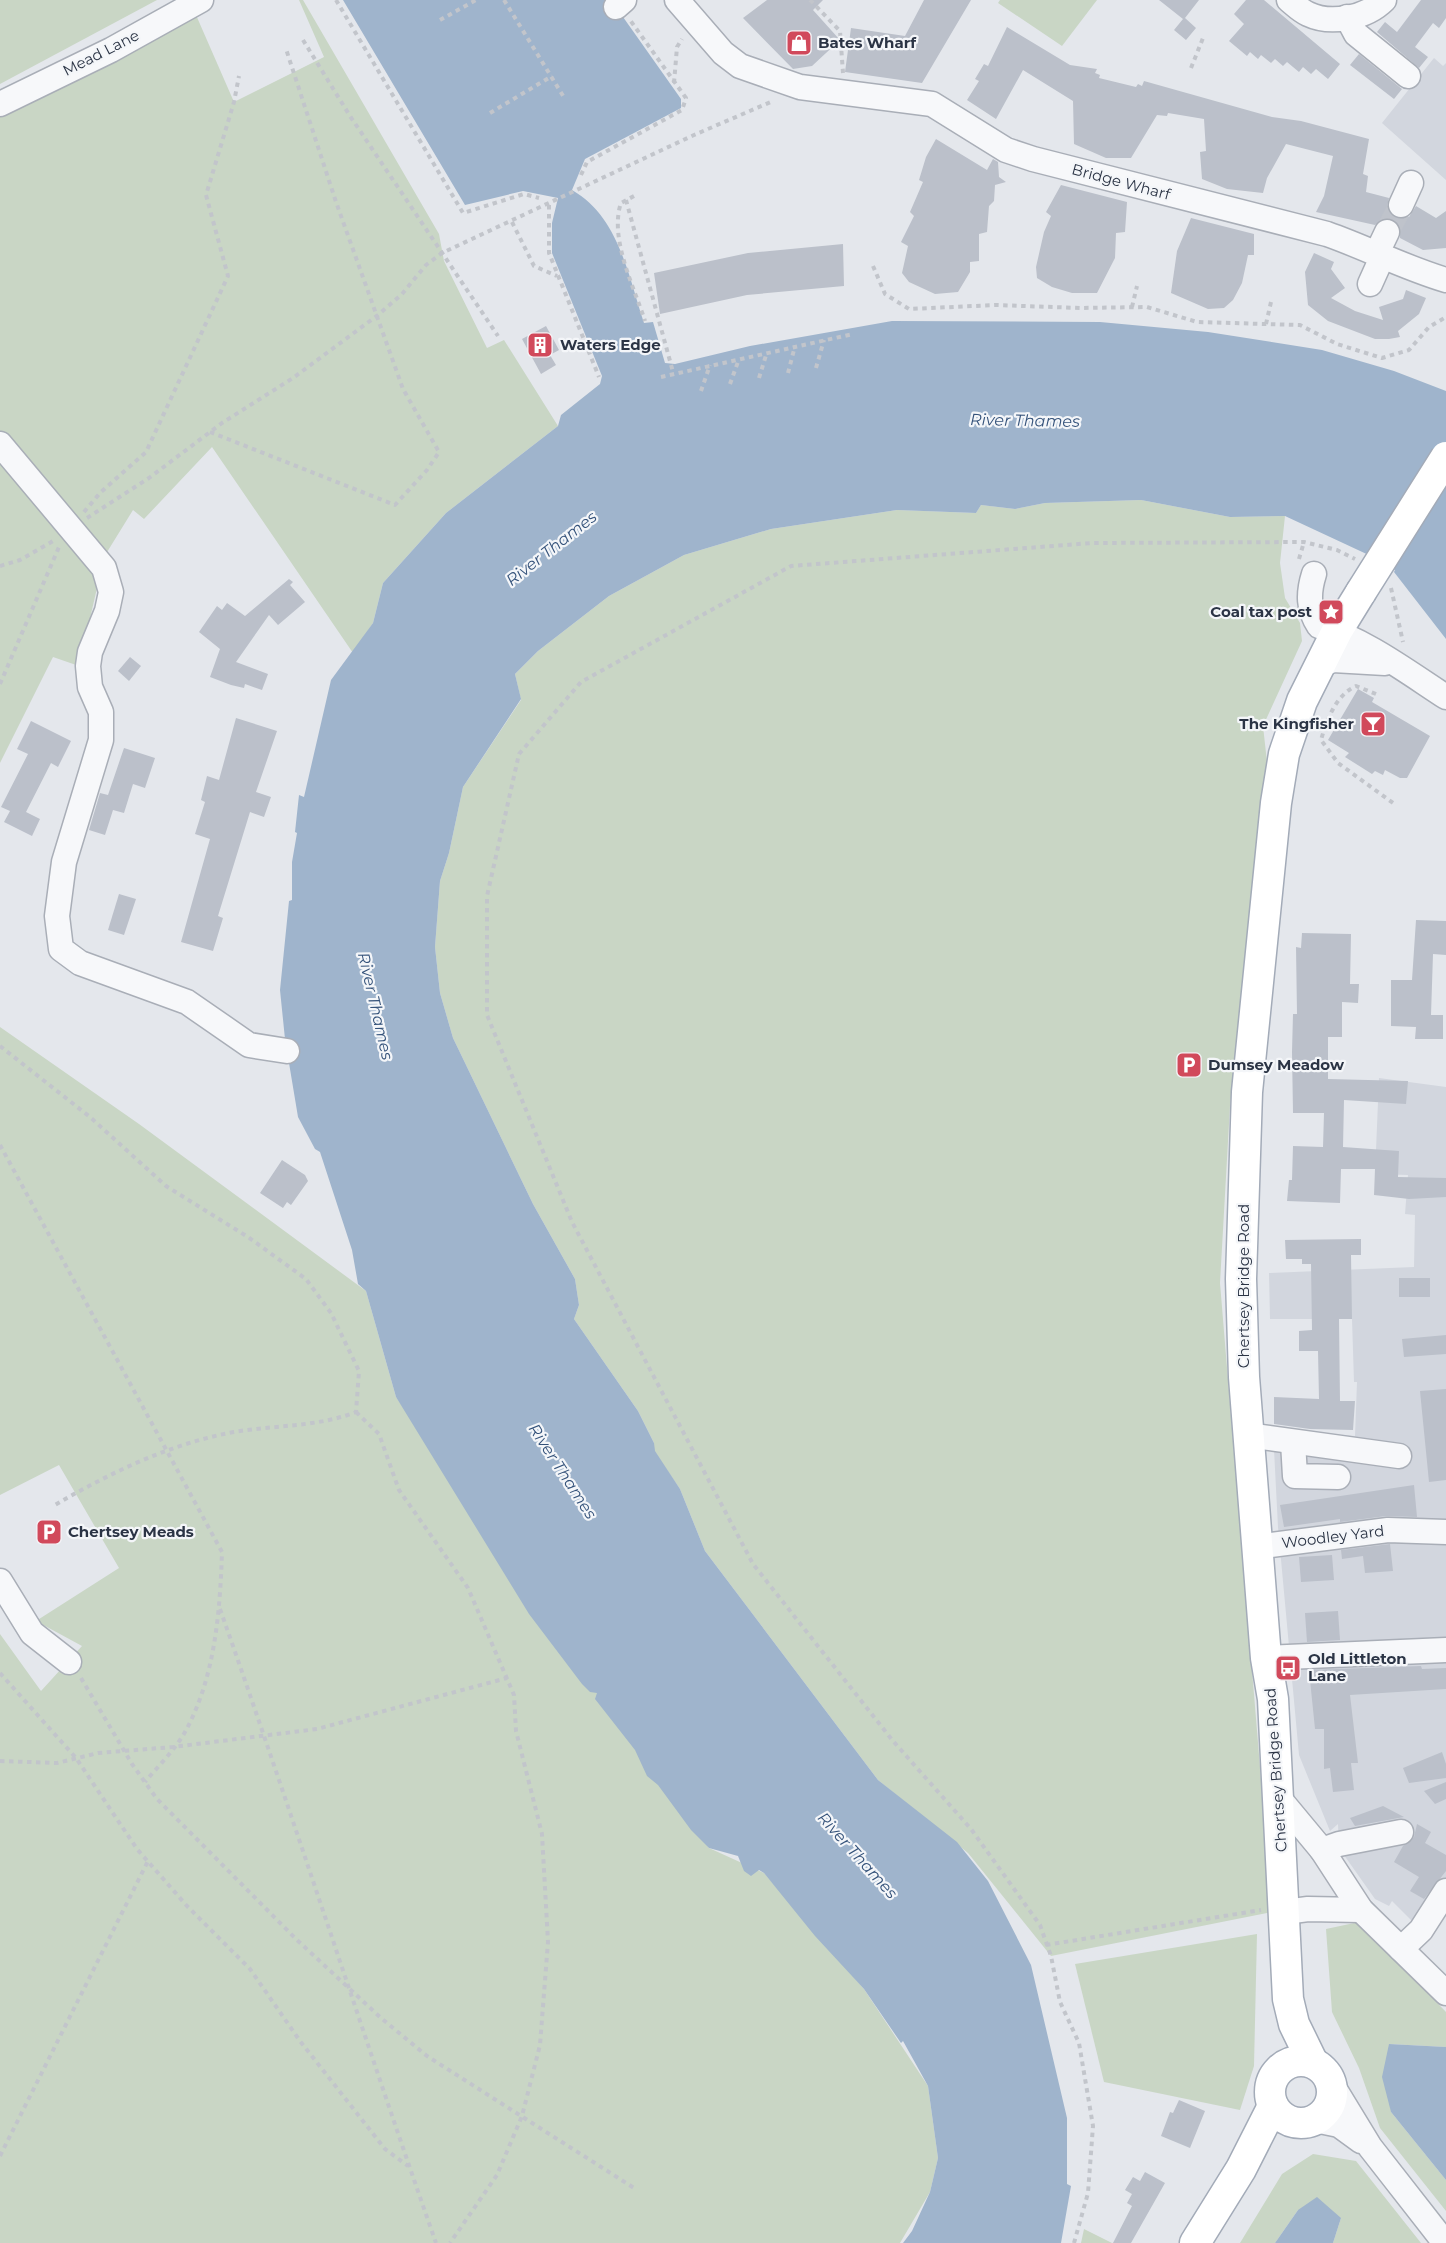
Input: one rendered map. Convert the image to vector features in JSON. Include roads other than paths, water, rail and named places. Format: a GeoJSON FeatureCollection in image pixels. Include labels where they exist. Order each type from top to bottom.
{"type":"FeatureCollection","features":[{"type":"Feature","properties":{"kind":"main road","name":"Chertsey Bridge Road"},"geometry":{"type":"LineString","coordinates":[[1322,2073],[1294,2024],[1288,1999],[1273,1699],[1266,1658],[1247,1435],[1241,1279],[1247,1092],[1276,802],[1284,754],[1302,701],[1361,577],[1446,457]]}},
{"type":"Feature","properties":{"kind":"main road","name":"Chertsey Bridge Road"},"geometry":{"type":"LineString","coordinates":[[1275,2075],[1279,2033],[1288,1999]]}},
{"type":"Feature","properties":{"kind":"main road"},"geometry":{"type":"LineString","coordinates":[[1195,2243],[1241,2169],[1267,2140],[1293,2116],[1329,2105],[1322,2073],[1296,2061],[1286,2065],[1275,2075],[1270,2085],[1293,2116]]}},
{"type":"Feature","properties":{"kind":"street","name":"Mead Lane"},"geometry":{"type":"LineString","coordinates":[[0,104],[111,50],[201,0]]}},
{"type":"Feature","properties":{"kind":"street","name":"Bridge Wharf"},"geometry":{"type":"LineString","coordinates":[[677,0],[723,53],[740,66],[800,87],[932,104],[1015,153],[1382,247],[1420,272],[1446,280]]}},
{"type":"Feature","properties":{"kind":"street"},"geometry":{"type":"LineString","coordinates":[[1289,0],[1307,14],[1330,21],[1377,7],[1384,0]]}},
{"type":"Feature","properties":{"kind":"street"},"geometry":{"type":"LineString","coordinates":[[1347,17],[1356,34],[1408,76]]}},
{"type":"Feature","properties":{"kind":"street"},"geometry":{"type":"LineString","coordinates":[[1401,205],[1411,183]]}},
{"type":"Feature","properties":{"kind":"street"},"geometry":{"type":"LineString","coordinates":[[1370,284],[1382,247]]}},
{"type":"Feature","properties":{"kind":"street"},"geometry":{"type":"LineString","coordinates":[[0,444],[67,532],[104,568],[111,592],[107,611],[90,652],[90,687],[101,712],[101,740],[64,862],[57,916],[61,949],[80,963],[187,1002],[249,1045],[287,1051]]}},
{"type":"Feature","properties":{"kind":"street"},"geometry":{"type":"LineString","coordinates":[[1314,574],[1309,596],[1314,618],[1319,626],[1337,631],[1401,658],[1446,697]]}},
{"type":"Feature","properties":{"kind":"street"},"geometry":{"type":"LineString","coordinates":[[1318,666],[1333,660],[1401,658]]}},
{"type":"Feature","properties":{"kind":"street"},"geometry":{"type":"LineString","coordinates":[[1247,1435],[1399,1456]]}},
{"type":"Feature","properties":{"kind":"street"},"geometry":{"type":"LineString","coordinates":[[1293,1442],[1295,1476],[1338,1477]]}},
{"type":"Feature","properties":{"kind":"street","name":"Woodley Yard"},"geometry":{"type":"LineString","coordinates":[[1256,1547],[1388,1530],[1446,1532]]}},
{"type":"Feature","properties":{"kind":"street"},"geometry":{"type":"LineString","coordinates":[[0,1581],[32,1633],[69,1662]]}},
{"type":"Feature","properties":{"kind":"street"},"geometry":{"type":"LineString","coordinates":[[1266,1658],[1446,1650]]}},
{"type":"Feature","properties":{"kind":"street"},"geometry":{"type":"LineString","coordinates":[[1278,1797],[1322,1850],[1361,1910],[1446,1993]]}},
{"type":"Feature","properties":{"kind":"street"},"geometry":{"type":"LineString","coordinates":[[1322,1850],[1339,1844],[1401,1832]]}},
{"type":"Feature","properties":{"kind":"street"},"geometry":{"type":"LineString","coordinates":[[1401,1949],[1421,1930],[1446,1891]]}},
{"type":"Feature","properties":{"kind":"street"},"geometry":{"type":"LineString","coordinates":[[1285,1912],[1361,1910]]}},
{"type":"Feature","properties":{"kind":"street"},"geometry":{"type":"LineString","coordinates":[[1322,2073],[1371,2147],[1445,2243]]}},
{"type":"Feature","properties":{"kind":"street"},"geometry":{"type":"LineString","coordinates":[[1293,2116],[1339,2125],[1371,2147]]}},
{"type":"Feature","properties":{"kind":"water","name":"River Thames"},"geometry":{"type":"Polygon","coordinates":[[[343,0],[611,0],[681,99],[681,108],[585,159],[572,190],[588,201],[611,231],[627,267],[644,323],[653,322],[665,363],[675,364],[750,346],[892,321],[1100,322],[1208,332],[1322,350],[1394,371],[1446,391],[1446,639],[1394,572],[1395,570],[1373,557],[1285,516],[1230,517],[1141,500],[1045,503],[1015,509],[981,505],[976,513],[897,510],[771,529],[684,555],[609,596],[538,651],[515,674],[521,699],[463,787],[449,853],[440,881],[435,947],[440,993],[453,1038],[533,1204],[575,1279],[579,1305],[574,1319],[638,1411],[654,1443],[655,1451],[680,1489],[705,1551],[878,1780],[957,1842],[988,1881],[1031,1965],[1067,2118],[1067,2184],[1071,2186],[1061,2243],[903,2243],[912,2231],[930,2192],[938,2158],[928,2086],[903,2041],[901,2043],[864,1989],[815,1936],[764,1873],[759,1870],[751,1876],[744,1871],[738,1856],[709,1848],[691,1830],[658,1785],[647,1776],[635,1750],[595,1699],[597,1693],[590,1692],[582,1684],[529,1614],[396,1397],[366,1291],[358,1284],[352,1250],[320,1152],[315,1149],[298,1117],[285,1039],[280,990],[289,901],[292,900],[292,862],[297,833],[295,832],[299,795],[304,797],[331,680],[373,623],[383,583],[446,513],[558,426],[561,415],[600,384],[602,376],[552,253],[552,223],[558,198],[523,191],[465,205],[343,0]]]}},
{"type":"Feature","properties":{"kind":"water"},"geometry":{"type":"Polygon","coordinates":[[[1389,2044],[1446,2047],[1446,2180],[1391,2112],[1382,2077],[1389,2044]]]}},
{"type":"Feature","properties":{"kind":"water"},"geometry":{"type":"Polygon","coordinates":[[[1317,2197],[1341,2218],[1333,2243],[1275,2243],[1298,2210],[1317,2197]]]}},
{"type":"Feature","properties":{"kind":"tunnel"},"geometry":{"type":"LineString","coordinates":[[1387,232],[1401,205]]}},
{"type":"Feature","properties":{"kind":"place","name":"Bates Wharf"},"geometry":{"type":"Point","coordinates":[799,43]}},
{"type":"Feature","properties":{"kind":"place","name":"Waters Edge"},"geometry":{"type":"Point","coordinates":[540,345]}},
{"type":"Feature","properties":{"kind":"place","name":"Coal tax post"},"geometry":{"type":"Point","coordinates":[1331,612]}},
{"type":"Feature","properties":{"kind":"place","name":"The Kingfisher"},"geometry":{"type":"Point","coordinates":[1373,724]}},
{"type":"Feature","properties":{"kind":"place","name":"Dumsey Meadow"},"geometry":{"type":"Point","coordinates":[1189,1065]}},
{"type":"Feature","properties":{"kind":"place","name":"Chertsey Meads"},"geometry":{"type":"Point","coordinates":[49,1532]}},
{"type":"Feature","properties":{"kind":"place","name":"Old Littleton Lane"},"geometry":{"type":"Point","coordinates":[1288,1668]}}]}
